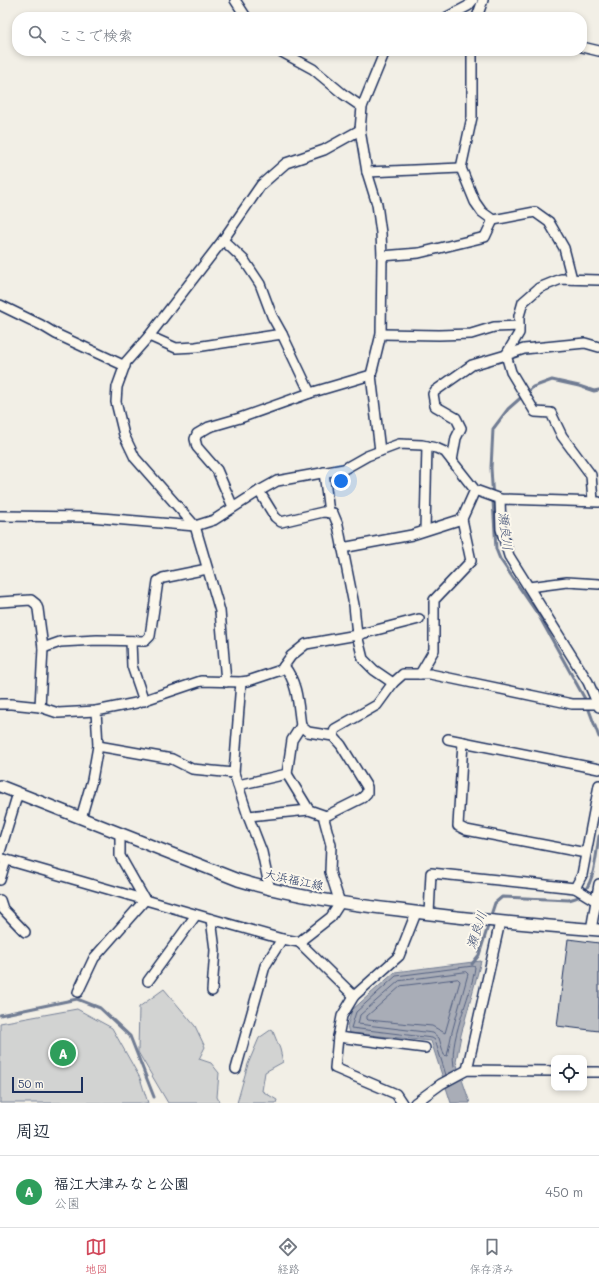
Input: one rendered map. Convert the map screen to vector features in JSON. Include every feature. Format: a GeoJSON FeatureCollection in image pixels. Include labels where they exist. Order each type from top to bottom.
{"type":"FeatureCollection","features":[{"type":"Feature","properties":{"kind":"main road","name":"大浜福江線"},"geometry":{"type":"LineString","coordinates":[[0,786],[238,880],[270,890],[340,903],[429,914],[595,930]]}},
{"type":"Feature","properties":{"kind":"street"},"geometry":{"type":"LineString","coordinates":[[235,0],[243,12]]}},
{"type":"Feature","properties":{"kind":"street"},"geometry":{"type":"LineString","coordinates":[[457,12],[468,6],[473,0]]}},
{"type":"Feature","properties":{"kind":"street"},"geometry":{"type":"LineString","coordinates":[[479,12],[483,0]]}},
{"type":"Feature","properties":{"kind":"street"},"geometry":{"type":"LineString","coordinates":[[587,48],[599,51]]}},
{"type":"Feature","properties":{"kind":"street"},"geometry":{"type":"LineString","coordinates":[[289,56],[313,69],[343,94],[362,107]]}},
{"type":"Feature","properties":{"kind":"street"},"geometry":{"type":"LineString","coordinates":[[380,451],[371,376],[381,334],[381,233],[377,204],[367,172],[360,130],[362,107],[382,56]]}},
{"type":"Feature","properties":{"kind":"street"},"geometry":{"type":"LineString","coordinates":[[472,56],[472,117],[461,168],[475,202],[482,212],[493,220],[535,212],[549,222],[564,248],[572,279]]}},
{"type":"Feature","properties":{"kind":"street"},"geometry":{"type":"LineString","coordinates":[[226,682],[220,611],[195,526],[135,458],[124,434],[116,402],[118,387],[126,362],[149,336],[223,240],[261,185],[286,163],[324,150],[360,130]]}},
{"type":"Feature","properties":{"kind":"street"},"geometry":{"type":"LineString","coordinates":[[367,172],[461,168]]}},
{"type":"Feature","properties":{"kind":"street"},"geometry":{"type":"LineString","coordinates":[[382,256],[419,253],[485,237],[493,220]]}},
{"type":"Feature","properties":{"kind":"street"},"geometry":{"type":"LineString","coordinates":[[223,240],[244,260],[260,284],[272,316],[310,393]]}},
{"type":"Feature","properties":{"kind":"street"},"geometry":{"type":"LineString","coordinates":[[0,516],[90,518],[195,526],[214,520],[277,481],[344,469],[380,451],[399,444],[427,446],[445,452],[475,490],[500,499],[596,502],[591,475],[562,436],[551,413],[535,412],[511,372],[506,356],[519,333],[523,302],[539,288],[555,280],[561,279],[599,280]]}},
{"type":"Feature","properties":{"kind":"street"},"geometry":{"type":"LineString","coordinates":[[0,305],[56,334],[125,366]]}},
{"type":"Feature","properties":{"kind":"street"},"geometry":{"type":"LineString","coordinates":[[381,334],[471,334],[494,327],[519,326]]}},
{"type":"Feature","properties":{"kind":"street"},"geometry":{"type":"LineString","coordinates":[[149,336],[176,348],[196,347],[282,334]]}},
{"type":"Feature","properties":{"kind":"street"},"geometry":{"type":"LineString","coordinates":[[452,461],[456,438],[461,428],[456,418],[435,406],[433,394],[435,391],[472,365],[506,356],[524,349],[542,346],[585,343],[599,347]]}},
{"type":"Feature","properties":{"kind":"street"},"geometry":{"type":"LineString","coordinates":[[233,507],[217,470],[197,447],[195,439],[197,434],[209,427],[240,418],[310,393],[371,376]]}},
{"type":"Feature","properties":{"kind":"street"},"geometry":{"type":"LineString","coordinates":[[425,530],[427,446]]}},
{"type":"Feature","properties":{"kind":"street"},"geometry":{"type":"LineString","coordinates":[[324,472],[329,513]]}},
{"type":"Feature","properties":{"kind":"street"},"geometry":{"type":"LineString","coordinates":[[420,674],[434,650],[434,600],[471,561],[462,519],[475,490]]}},
{"type":"Feature","properties":{"kind":"street"},"geometry":{"type":"LineString","coordinates":[[259,491],[275,517],[281,522],[323,512],[334,513],[354,605],[357,634],[363,659],[374,670],[393,683]]}},
{"type":"Feature","properties":{"kind":"street"},"geometry":{"type":"LineString","coordinates":[[333,736],[335,729],[377,705],[393,683],[403,674],[430,674],[572,704],[599,705],[588,682],[509,556],[501,529],[500,499]]}},
{"type":"Feature","properties":{"kind":"street"},"geometry":{"type":"LineString","coordinates":[[342,548],[412,535],[462,519]]}},
{"type":"Feature","properties":{"kind":"street"},"geometry":{"type":"LineString","coordinates":[[43,648],[60,642],[97,640],[145,641],[150,636],[158,581],[163,578],[207,569]]}},
{"type":"Feature","properties":{"kind":"street"},"geometry":{"type":"LineString","coordinates":[[529,587],[567,582],[599,584]]}},
{"type":"Feature","properties":{"kind":"street"},"geometry":{"type":"LineString","coordinates":[[0,602],[31,600],[36,604],[40,616],[43,648],[40,708]]}},
{"type":"Feature","properties":{"kind":"street"},"geometry":{"type":"LineString","coordinates":[[0,704],[40,708],[58,712],[96,711],[144,701],[200,681],[248,681],[281,670],[291,656],[306,644],[357,634],[419,619]]}},
{"type":"Feature","properties":{"kind":"street"},"geometry":{"type":"LineString","coordinates":[[131,641],[132,666],[144,701]]}},
{"type":"Feature","properties":{"kind":"street"},"geometry":{"type":"LineString","coordinates":[[284,666],[289,672],[296,687],[301,726],[292,740],[287,774],[309,810]]}},
{"type":"Feature","properties":{"kind":"street"},"geometry":{"type":"LineString","coordinates":[[241,682],[234,773],[262,852],[270,890]]}},
{"type":"Feature","properties":{"kind":"street"},"geometry":{"type":"LineString","coordinates":[[81,818],[92,780],[98,746],[96,711]]}},
{"type":"Feature","properties":{"kind":"street"},"geometry":{"type":"LineString","coordinates":[[248,816],[309,810],[326,816],[362,798],[367,793],[367,787],[342,745],[333,736],[308,732],[301,726]]}},
{"type":"Feature","properties":{"kind":"street"},"geometry":{"type":"LineString","coordinates":[[448,739],[599,769]]}},
{"type":"Feature","properties":{"kind":"street"},"geometry":{"type":"LineString","coordinates":[[463,742],[458,826],[466,830],[586,853]]}},
{"type":"Feature","properties":{"kind":"street"},"geometry":{"type":"LineString","coordinates":[[98,746],[172,758],[192,769],[234,773]]}},
{"type":"Feature","properties":{"kind":"street"},"geometry":{"type":"LineString","coordinates":[[238,785],[287,774]]}},
{"type":"Feature","properties":{"kind":"street"},"geometry":{"type":"LineString","coordinates":[[575,888],[582,875],[599,785]]}},
{"type":"Feature","properties":{"kind":"street"},"geometry":{"type":"LineString","coordinates":[[0,880],[2,857],[18,793]]}},
{"type":"Feature","properties":{"kind":"street"},"geometry":{"type":"LineString","coordinates":[[299,942],[331,917],[340,903],[330,872],[331,845],[324,819],[326,816]]}},
{"type":"Feature","properties":{"kind":"street"},"geometry":{"type":"LineString","coordinates":[[120,834],[120,856],[145,900]]}},
{"type":"Feature","properties":{"kind":"street"},"geometry":{"type":"LineString","coordinates":[[2,857],[196,915],[282,939],[299,942],[354,996]]}},
{"type":"Feature","properties":{"kind":"street"},"geometry":{"type":"LineString","coordinates":[[429,914],[431,873],[575,888],[596,901]]}},
{"type":"Feature","properties":{"kind":"street"},"geometry":{"type":"LineString","coordinates":[[595,930],[596,901],[599,884]]}},
{"type":"Feature","properties":{"kind":"street"},"geometry":{"type":"LineString","coordinates":[[0,900],[3,909],[25,932]]}},
{"type":"Feature","properties":{"kind":"street"},"geometry":{"type":"LineString","coordinates":[[78,992],[94,958],[145,900]]}},
{"type":"Feature","properties":{"kind":"street"},"geometry":{"type":"LineString","coordinates":[[402,1103],[396,1094],[335,1068],[342,1016],[354,996],[399,956],[416,912]]}},
{"type":"Feature","properties":{"kind":"street"},"geometry":{"type":"LineString","coordinates":[[148,981],[196,915]]}},
{"type":"Feature","properties":{"kind":"street"},"geometry":{"type":"LineString","coordinates":[[211,919],[215,950],[212,991]]}},
{"type":"Feature","properties":{"kind":"street"},"geometry":{"type":"LineString","coordinates":[[466,1070],[500,922]]}},
{"type":"Feature","properties":{"kind":"street"},"geometry":{"type":"LineString","coordinates":[[236,1069],[265,966],[282,939]]}},
{"type":"Feature","properties":{"kind":"street"},"geometry":{"type":"LineString","coordinates":[[338,1037],[425,1048]]}},
{"type":"Feature","properties":{"kind":"street"},"geometry":{"type":"LineString","coordinates":[[415,1103],[441,1084],[466,1070],[551,1071]]}},
{"type":"Feature","properties":{"kind":"street"},"geometry":{"type":"LineString","coordinates":[[587,1072],[599,1072]]}},
{"type":"Feature","properties":{"kind":"shaded area"},"geometry":{"type":"Polygon","coordinates":[[[164,989],[195,1026],[205,1047],[199,1059],[211,1063],[219,1073],[217,1097],[220,1103],[168,1103],[138,1052],[139,1007],[164,989]]]}},
{"type":"Feature","properties":{"kind":"shaded area"},"geometry":{"type":"Polygon","coordinates":[[[77,1009],[112,1028],[140,1078],[148,1103],[0,1103],[0,1023],[77,1009]]]}},
{"type":"Feature","properties":{"kind":"shaded area"},"geometry":{"type":"Polygon","coordinates":[[[272,1029],[280,1049],[283,1062],[265,1072],[262,1091],[277,1100],[276,1103],[237,1103],[248,1064],[259,1038],[272,1029]]]}},
{"type":"Feature","properties":{"kind":"water"},"geometry":{"type":"Polygon","coordinates":[[[481,961],[461,1035],[456,1062],[470,1103],[451,1103],[431,1041],[349,1033],[347,1026],[352,1010],[395,972],[481,961]]]}},
{"type":"Feature","properties":{"kind":"building"},"geometry":{"type":"Polygon","coordinates":[[[568,939],[599,943],[599,1031],[557,1026],[568,939]]]}},
{"type":"Feature","properties":{"kind":"waterway","name":"瀬良川"},"geometry":{"type":"LineString","coordinates":[[599,390],[594,391],[552,380],[533,387],[508,409],[493,429],[491,468],[496,549],[500,559],[539,616],[585,699],[599,737]]}},
{"type":"Feature","properties":{"kind":"waterway","name":"瀬良川"},"geometry":{"type":"LineString","coordinates":[[490,918],[495,903],[502,897],[569,900],[578,897],[588,886],[594,870],[599,836]]}},
{"type":"Feature","properties":{"kind":"waterway","name":"瀬良川"},"geometry":{"type":"LineString","coordinates":[[472,964],[479,955],[489,923]]}},
{"type":"Feature","properties":{"kind":"waterway"},"geometry":{"type":"LineString","coordinates":[[0,1015],[77,999],[100,1008],[130,1036],[154,1097]]}},
{"type":"Feature","properties":{"kind":"place","name":"福江大津みなと公園"},"geometry":{"type":"Point","coordinates":[63,1053]}}]}
